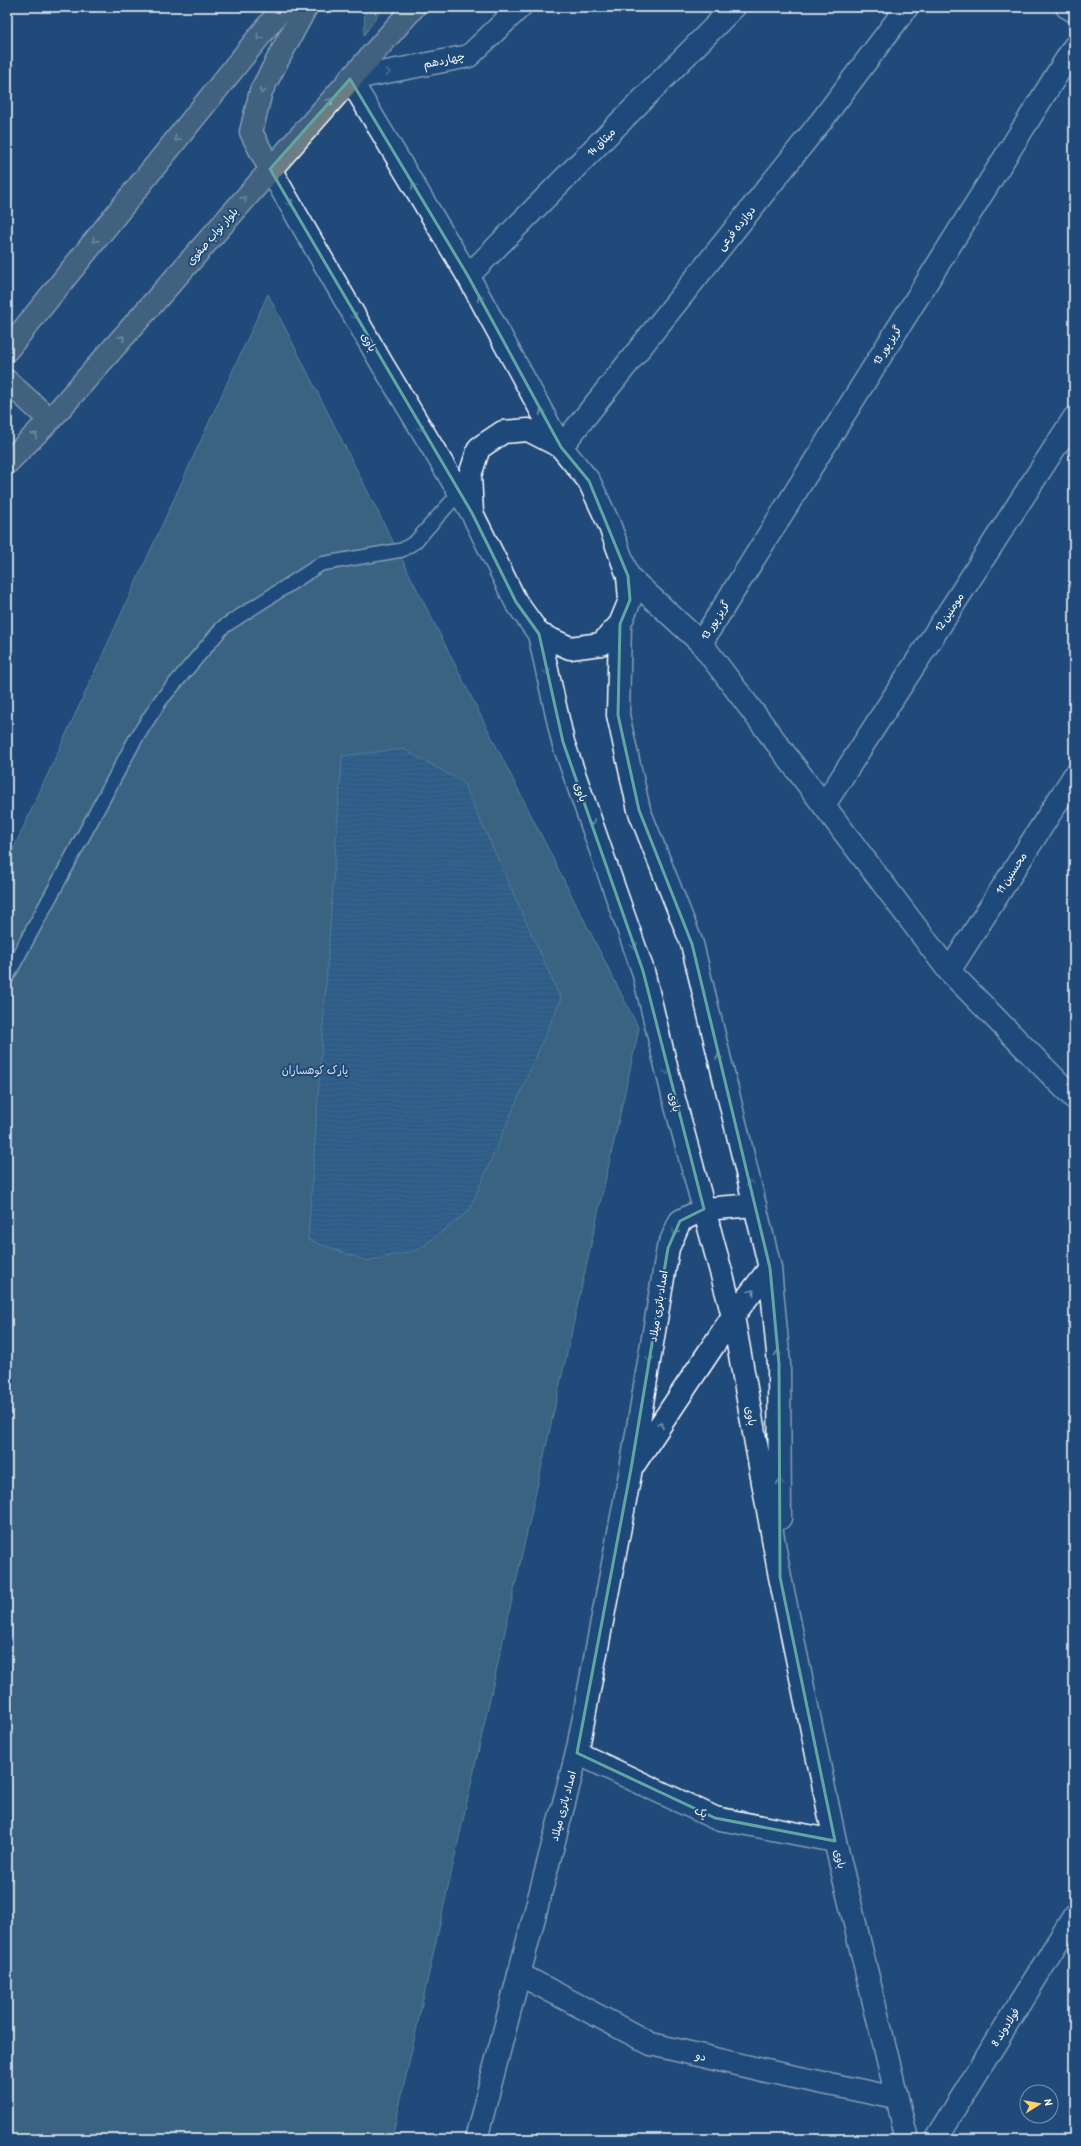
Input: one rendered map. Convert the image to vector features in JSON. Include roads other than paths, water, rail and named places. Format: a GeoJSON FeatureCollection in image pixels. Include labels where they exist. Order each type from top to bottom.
{"type":"FeatureCollection","features":[{"type":"Feature","properties":{"kind":"main road"},"geometry":{"type":"LineString","coordinates":[[7,350],[283,7]]}},
{"type":"Feature","properties":{"kind":"main road"},"geometry":{"type":"LineString","coordinates":[[270,169],[251,132],[261,91],[306,7]]}},
{"type":"Feature","properties":{"kind":"main road","name":"بلوار نواب صفوی"},"geometry":{"type":"LineString","coordinates":[[7,462],[50,420],[414,7]]}},
{"type":"Feature","properties":{"kind":"main road"},"geometry":{"type":"LineString","coordinates":[[7,381],[50,420]]}},
{"type":"Feature","properties":{"kind":"street","name":"چهاردهم"},"geometry":{"type":"LineString","coordinates":[[350,79],[469,56],[520,7]]}},
{"type":"Feature","properties":{"kind":"street","name":"میثاق 14"},"geometry":{"type":"LineString","coordinates":[[468,276],[734,7]]}},
{"type":"Feature","properties":{"kind":"street","name":"دوازده فرعی"},"geometry":{"type":"LineString","coordinates":[[561,447],[822,120],[907,7]]}},
{"type":"Feature","properties":{"kind":"street"},"geometry":{"type":"LineString","coordinates":[[1067,7],[1074,11]]}},
{"type":"Feature","properties":{"kind":"street","name":"گریز پور 13"},"geometry":{"type":"LineString","coordinates":[[701,643],[1074,47]]}},
{"type":"Feature","properties":{"kind":"street"},"geometry":{"type":"LineString","coordinates":[[350,79],[468,276],[561,447],[589,481],[609,524],[628,576],[630,600],[620,624],[601,644],[570,648],[539,634]]}},
{"type":"Feature","properties":{"kind":"street","name":"باوی"},"geometry":{"type":"LineString","coordinates":[[270,169],[381,362],[472,513],[516,602],[539,634],[563,742],[643,971],[673,1095],[733,1316],[780,1578],[835,1841],[907,2139]]}},
{"type":"Feature","properties":{"kind":"street","name":"مومنین 12"},"geometry":{"type":"LineString","coordinates":[[824,805],[1074,418]]}},
{"type":"Feature","properties":{"kind":"street"},"geometry":{"type":"LineString","coordinates":[[472,513],[470,475],[479,448],[503,432],[528,430],[561,447]]}},
{"type":"Feature","properties":{"kind":"street"},"geometry":{"type":"LineString","coordinates":[[628,576],[701,643],[949,971],[1074,1098]]}},
{"type":"Feature","properties":{"kind":"street","name":"باوی"},"geometry":{"type":"LineString","coordinates":[[620,624],[618,715],[639,810],[692,944],[770,1268],[779,1364],[780,1578]]}},
{"type":"Feature","properties":{"kind":"street","name":"محسنین 11"},"geometry":{"type":"LineString","coordinates":[[949,971],[1074,776]]}},
{"type":"Feature","properties":{"kind":"street","name":"امداد باتری میلاد"},"geometry":{"type":"LineString","coordinates":[[476,2139],[578,1753],[632,1470],[668,1248],[680,1221],[704,1209],[755,1205]]}},
{"type":"Feature","properties":{"kind":"street","name":"امداد باتری میلاد"},"geometry":{"type":"LineString","coordinates":[[632,1470],[733,1316],[770,1268]]}},
{"type":"Feature","properties":{"kind":"street","name":"یک"},"geometry":{"type":"LineString","coordinates":[[578,1753],[715,1818],[835,1841]]}},
{"type":"Feature","properties":{"kind":"street","name":"فولادوند 8"},"geometry":{"type":"LineString","coordinates":[[936,2139],[1074,1916]]}},
{"type":"Feature","properties":{"kind":"street","name":"دو"},"geometry":{"type":"LineString","coordinates":[[519,1974],[651,2044],[771,2072],[896,2098]]}},
{"type":"Feature","properties":{"kind":"lane"},"geometry":{"type":"LineString","coordinates":[[7,977],[135,740],[160,701],[224,627],[321,564],[402,550],[415,542],[460,492]]}},
{"type":"Feature","properties":{"kind":"water"},"geometry":{"type":"Polygon","coordinates":[[[403,749],[463,782],[561,999],[469,1211],[418,1250],[367,1261],[308,1240],[342,756],[403,749]]]}},
{"type":"Feature","properties":{"kind":"park label","name":"پارک کوهساران"},"geometry":{"type":"Point","coordinates":[315,1070]}}]}
